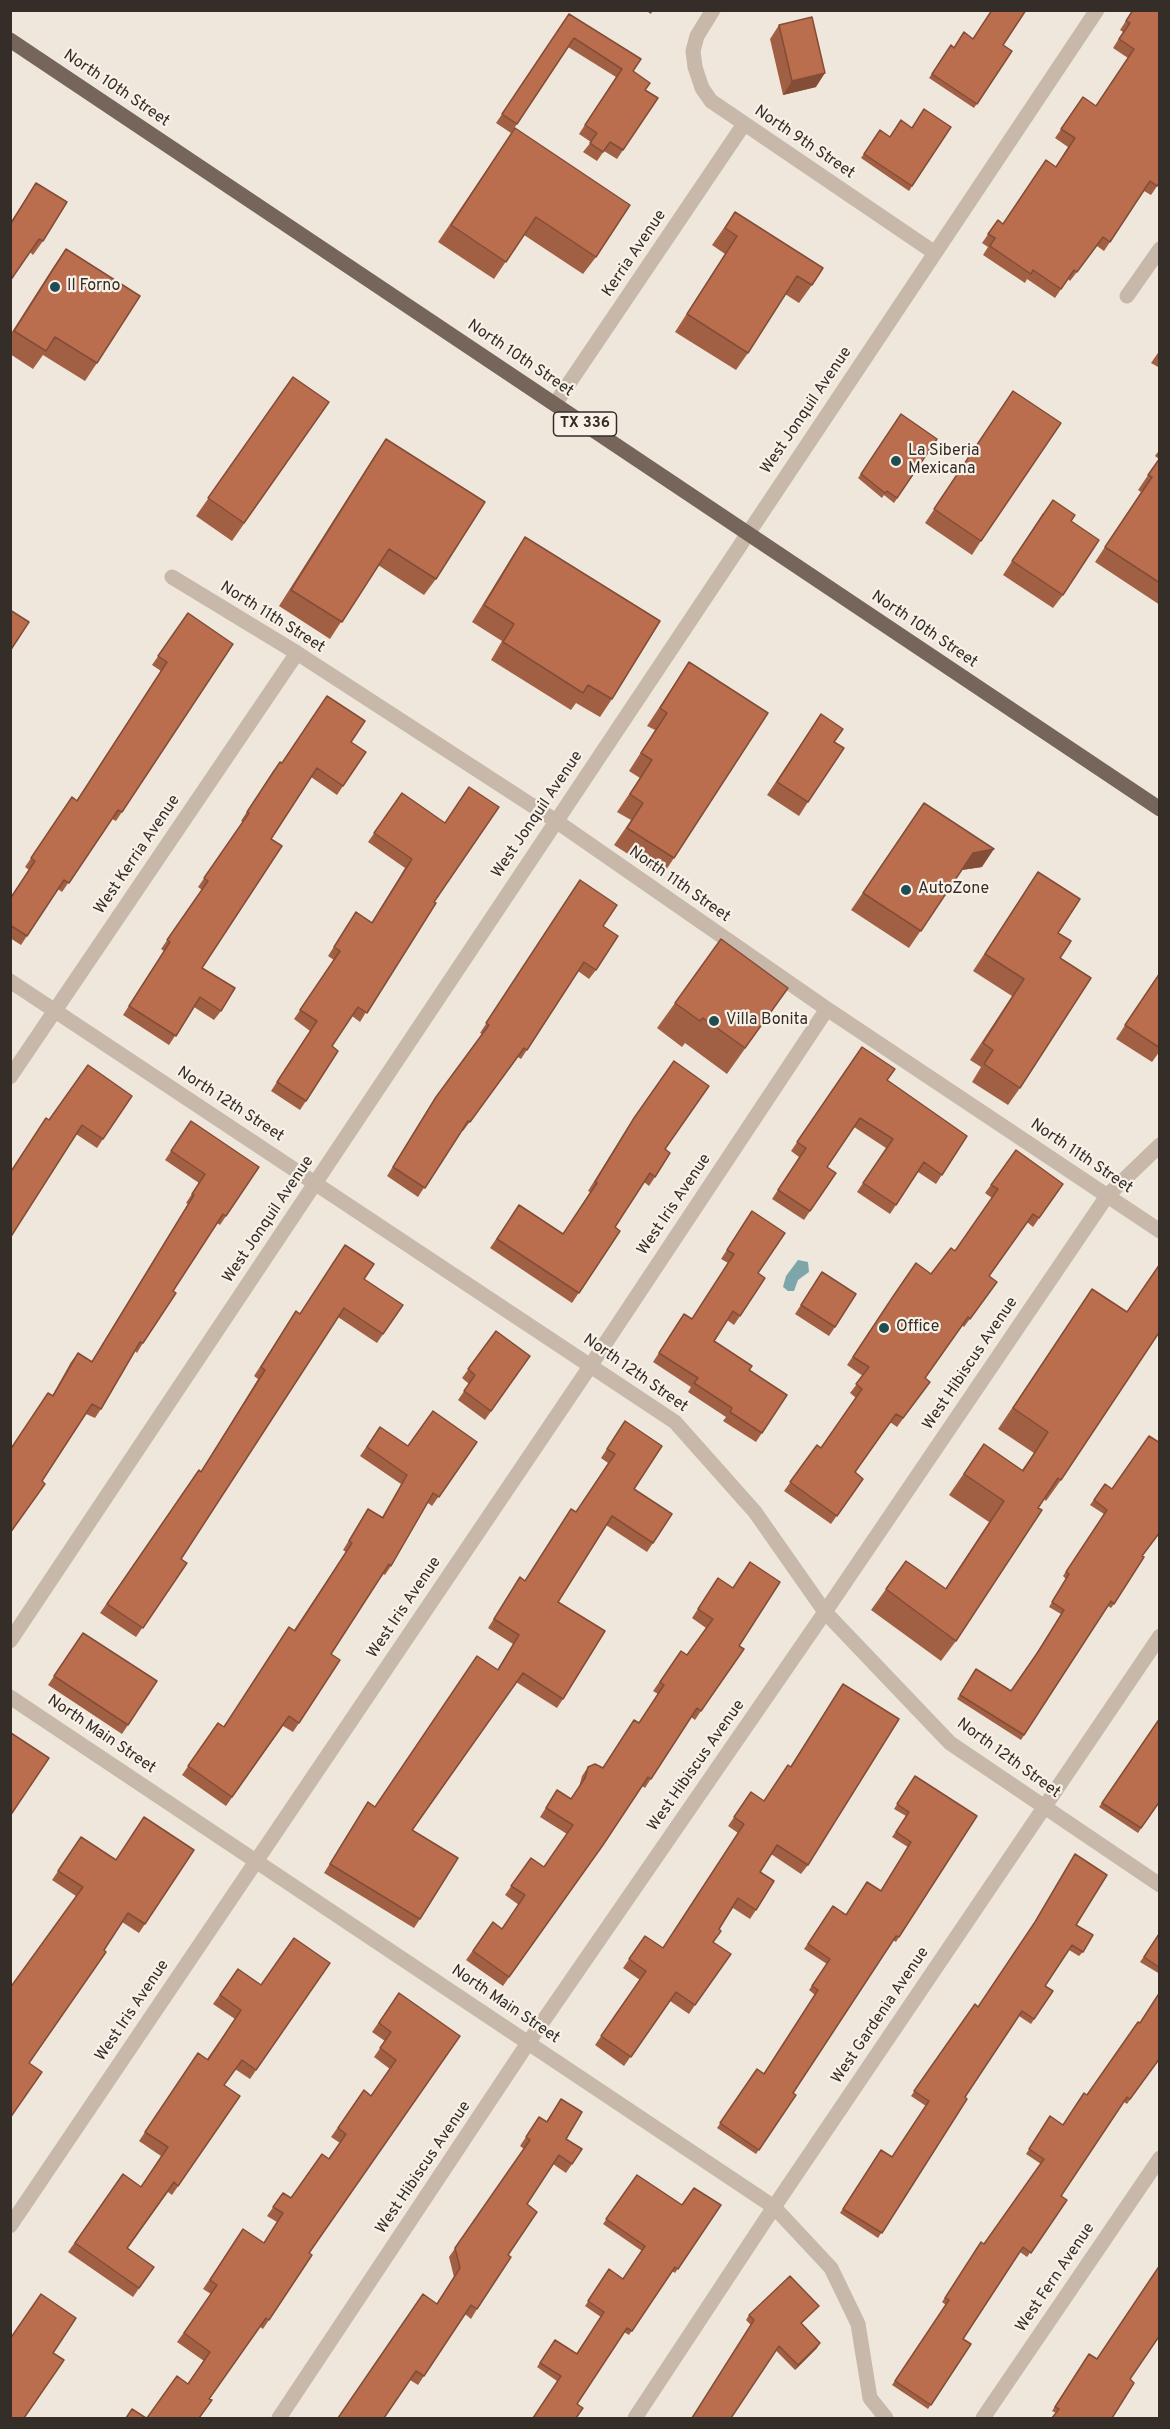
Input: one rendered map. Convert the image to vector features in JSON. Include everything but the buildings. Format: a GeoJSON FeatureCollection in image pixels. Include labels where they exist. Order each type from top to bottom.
{"type":"FeatureCollection","features":[{"type":"Feature","properties":{"kind":"main road","name":"North 10th Street"},"geometry":{"type":"LineString","coordinates":[[10,40],[1160,809]]}},
{"type":"Feature","properties":{"kind":"street","name":"North 9th Street"},"geometry":{"type":"LineString","coordinates":[[713,10],[697,36],[693,51],[695,67],[702,88],[711,101],[935,253]]}},
{"type":"Feature","properties":{"kind":"street","name":"West Jonquil Avenue"},"geometry":{"type":"LineString","coordinates":[[10,1641],[1097,10]]}},
{"type":"Feature","properties":{"kind":"street","name":"Kerria Avenue"},"geometry":{"type":"LineString","coordinates":[[555,404],[744,124]]}},
{"type":"Feature","properties":{"kind":"street"},"geometry":{"type":"LineString","coordinates":[[1127,296],[1160,249]]}},
{"type":"Feature","properties":{"kind":"street","name":"North 11th Street"},"geometry":{"type":"LineString","coordinates":[[172,577],[297,653],[556,821],[827,1010],[1160,1231]]}},
{"type":"Feature","properties":{"kind":"street","name":"West Kerria Avenue"},"geometry":{"type":"LineString","coordinates":[[10,1077],[297,653]]}},
{"type":"Feature","properties":{"kind":"street","name":"North 12th Street"},"geometry":{"type":"LineString","coordinates":[[10,981],[675,1422],[755,1512],[825,1612],[950,1743],[1160,1885]]}},
{"type":"Feature","properties":{"kind":"street","name":"West Iris Avenue"},"geometry":{"type":"LineString","coordinates":[[10,2226],[591,1365],[827,1010]]}},
{"type":"Feature","properties":{"kind":"street","name":"West Hibiscus Avenue"},"geometry":{"type":"LineString","coordinates":[[279,2418],[528,2043],[825,1612],[1107,1196],[1160,1145]]}},
{"type":"Feature","properties":{"kind":"street","name":"West Gardenia Avenue"},"geometry":{"type":"LineString","coordinates":[[635,2418],[774,2207],[1160,1636]]}},
{"type":"Feature","properties":{"kind":"street","name":"North Main Street"},"geometry":{"type":"LineString","coordinates":[[10,1697],[774,2207],[831,2268],[858,2324],[870,2398],[886,2418]]}},
{"type":"Feature","properties":{"kind":"street","name":"West Fern Avenue"},"geometry":{"type":"LineString","coordinates":[[983,2418],[1160,2158]]}},
{"type":"Feature","properties":{"kind":"water"},"geometry":{"type":"Polygon","coordinates":[[[798,1260],[808,1262],[809,1272],[798,1280],[794,1291],[788,1291],[783,1287],[786,1276],[798,1260]]]}},
{"type":"Feature","properties":{"kind":"place","name":"Il Forno"},"geometry":{"type":"Point","coordinates":[55,287]}},
{"type":"Feature","properties":{"kind":"place","name":"La Siberia Mexicana"},"geometry":{"type":"Point","coordinates":[896,461]}},
{"type":"Feature","properties":{"kind":"place","name":"AutoZone"},"geometry":{"type":"Point","coordinates":[906,890]}},
{"type":"Feature","properties":{"kind":"place","name":"Villa Bonita"},"geometry":{"type":"Point","coordinates":[714,1021]}},
{"type":"Feature","properties":{"kind":"place","name":"Office"},"geometry":{"type":"Point","coordinates":[884,1328]}}]}
